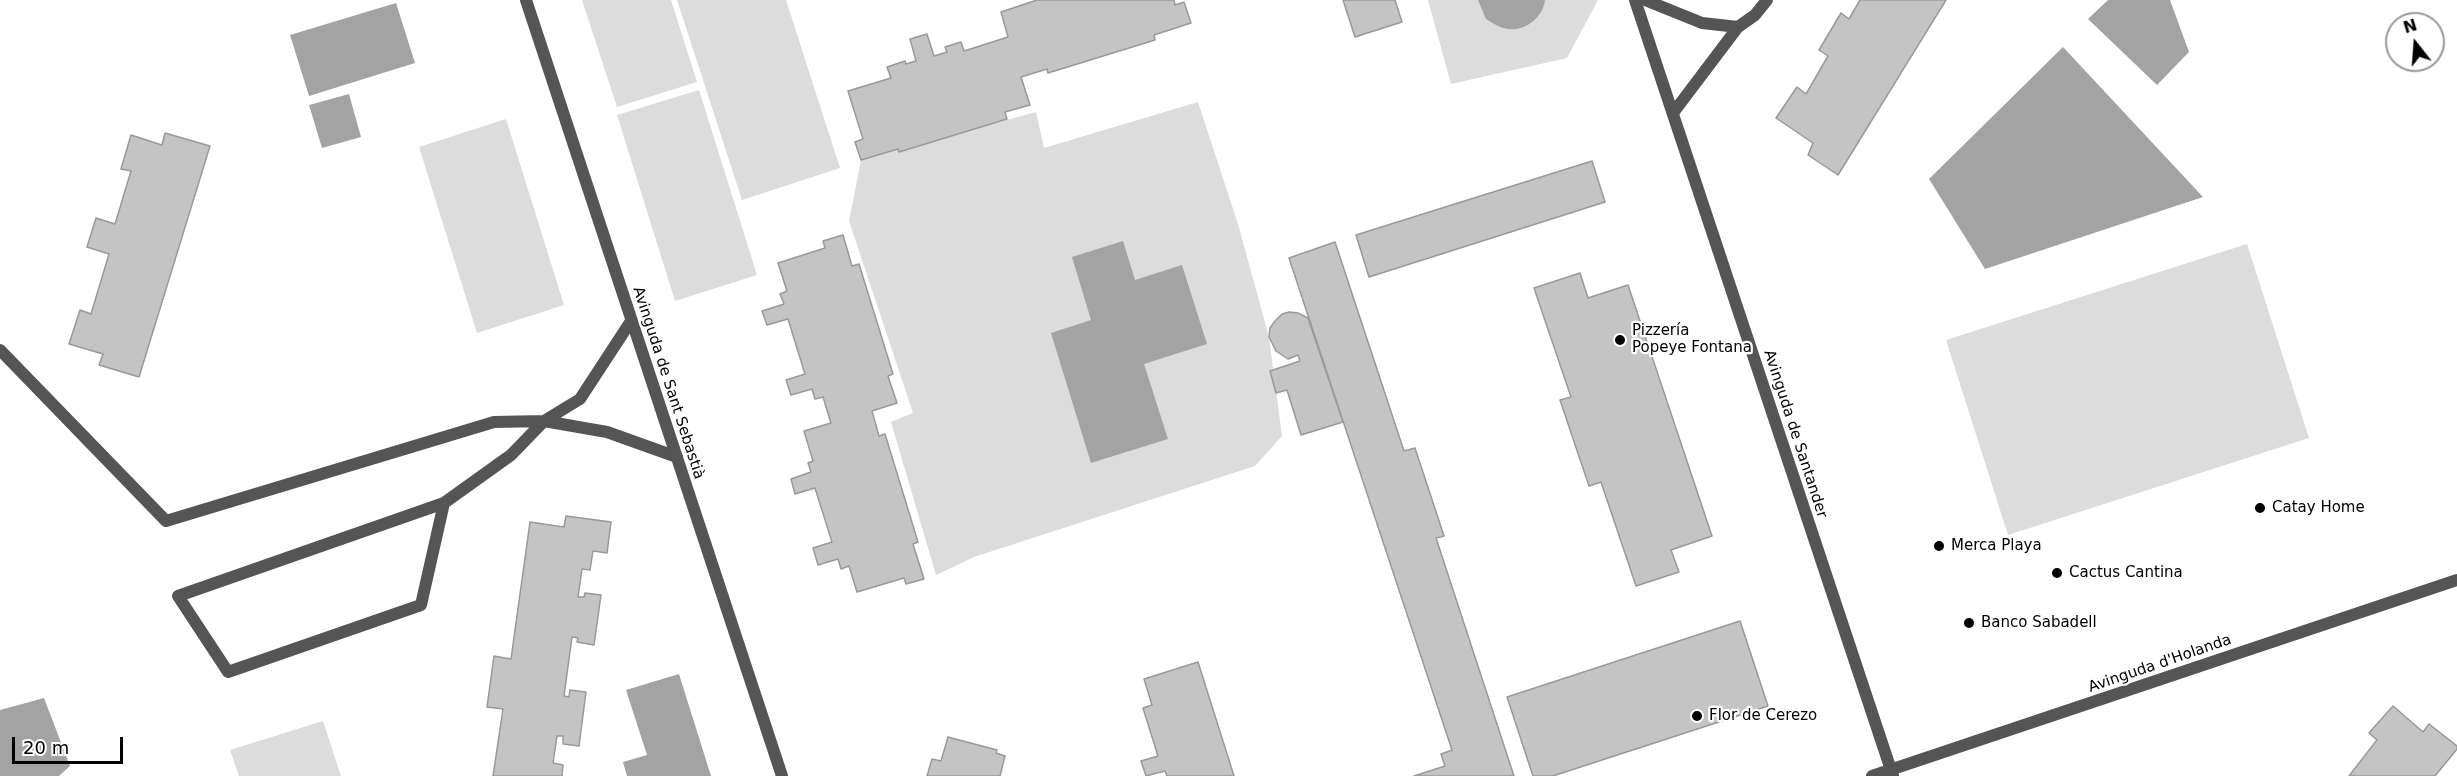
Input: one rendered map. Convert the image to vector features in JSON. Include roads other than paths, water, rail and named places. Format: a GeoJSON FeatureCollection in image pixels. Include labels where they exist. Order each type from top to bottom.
{"type":"FeatureCollection","features":[{"type":"Feature","properties":{"kind":"street","name":"Avinguda de Sant Sebastià"},"geometry":{"type":"LineString","coordinates":[[526,0],[782,776]]}},
{"type":"Feature","properties":{"kind":"street","name":"Avinguda de Santander"},"geometry":{"type":"LineString","coordinates":[[1635,0],[1892,773]]}},
{"type":"Feature","properties":{"kind":"street"},"geometry":{"type":"LineString","coordinates":[[1645,0],[1702,22],[1738,27]]}},
{"type":"Feature","properties":{"kind":"street"},"geometry":{"type":"LineString","coordinates":[[1673,113],[1738,27],[1755,15],[1767,0]]}},
{"type":"Feature","properties":{"kind":"street"},"geometry":{"type":"LineString","coordinates":[[444,503],[421,605],[228,672],[178,596],[444,503],[511,455],[544,421],[580,399],[632,321]]}},
{"type":"Feature","properties":{"kind":"street"},"geometry":{"type":"LineString","coordinates":[[0,350],[166,521],[494,422],[544,421],[607,432],[677,457]]}},
{"type":"Feature","properties":{"kind":"street","name":"Avinguda d'Holanda"},"geometry":{"type":"LineString","coordinates":[[1872,776],[1892,773],[2457,580]]}},
{"type":"Feature","properties":{"kind":"place","name":"Pizzería Popeye Fontana"},"geometry":{"type":"Point","coordinates":[1620,340]}},
{"type":"Feature","properties":{"kind":"place","name":"Catay Home"},"geometry":{"type":"Point","coordinates":[2260,508]}},
{"type":"Feature","properties":{"kind":"place","name":"Merca Playa"},"geometry":{"type":"Point","coordinates":[1939,546]}},
{"type":"Feature","properties":{"kind":"place","name":"Cactus Cantina"},"geometry":{"type":"Point","coordinates":[2057,573]}},
{"type":"Feature","properties":{"kind":"place","name":"Banco Sabadell"},"geometry":{"type":"Point","coordinates":[1969,623]}},
{"type":"Feature","properties":{"kind":"place","name":"Flor de Cerezo"},"geometry":{"type":"Point","coordinates":[1697,716]}}]}
